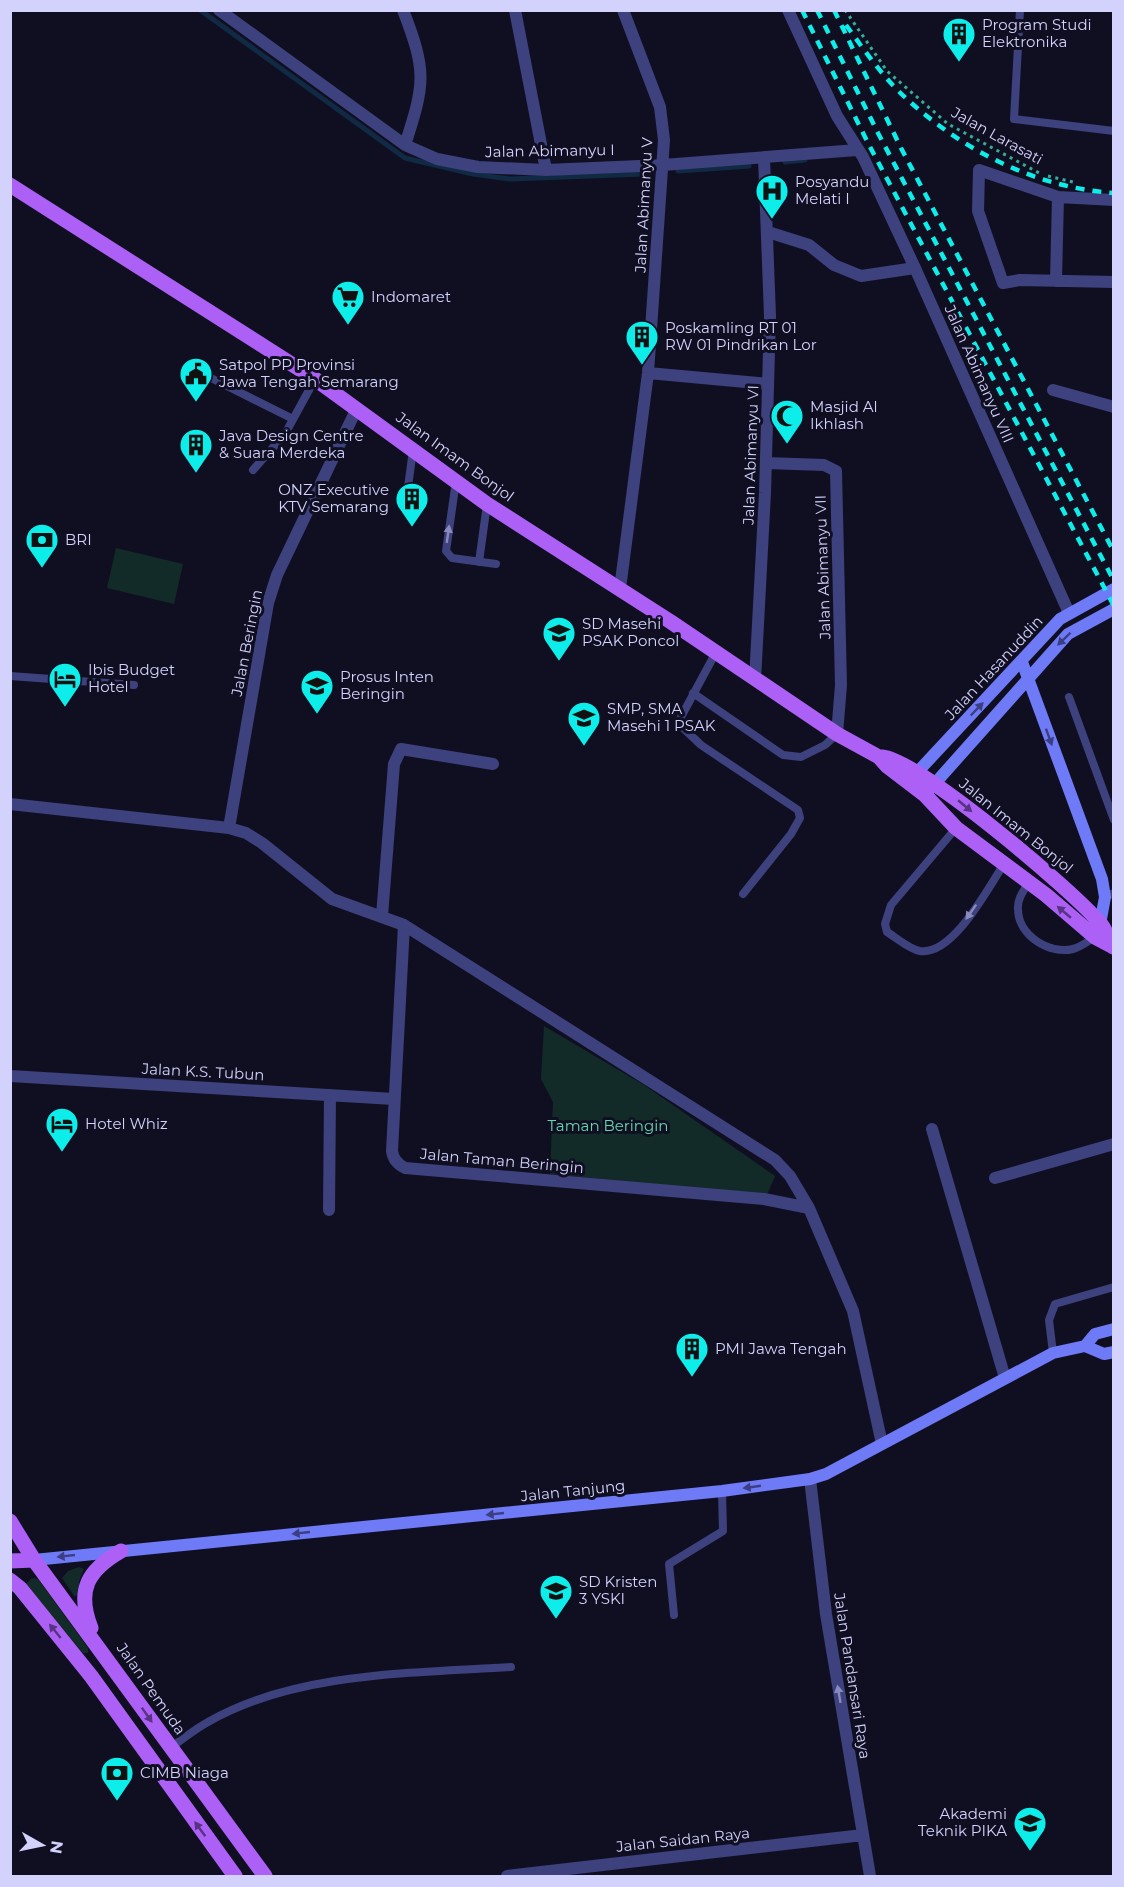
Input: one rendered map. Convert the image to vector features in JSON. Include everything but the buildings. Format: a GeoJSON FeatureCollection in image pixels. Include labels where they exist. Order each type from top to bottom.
{"type":"FeatureCollection","features":[{"type":"Feature","properties":{"kind":"main road","name":"Jalan Imam Bonjol"},"geometry":{"type":"LineString","coordinates":[[10,185],[315,379],[487,504],[620,589],[754,680],[837,734],[912,777],[929,790],[956,828],[1098,931]]}},
{"type":"Feature","properties":{"kind":"main road","name":"Jalan Hasanuddin"},"geometry":{"type":"LineString","coordinates":[[912,777],[1060,619],[1113,589]]}},
{"type":"Feature","properties":{"kind":"main road","name":"Jalan Hasanuddin"},"geometry":{"type":"LineString","coordinates":[[929,790],[1068,634],[1113,609]]}},
{"type":"Feature","properties":{"kind":"main road"},"geometry":{"type":"LineString","coordinates":[[1022,662],[1109,895],[1098,931]]}},
{"type":"Feature","properties":{"kind":"main road","name":"Jalan Imam Bonjol"},"geometry":{"type":"LineString","coordinates":[[929,790],[957,799],[1039,866],[1113,946]]}},
{"type":"Feature","properties":{"kind":"main road","name":"Jalan Tanjung"},"geometry":{"type":"LineString","coordinates":[[1085,1346],[1095,1334],[1113,1329]]}},
{"type":"Feature","properties":{"kind":"main road","name":"Jalan Tanjung"},"geometry":{"type":"LineString","coordinates":[[34,1560],[722,1491],[810,1479],[826,1474],[1053,1353],[1085,1346],[1104,1354],[1113,1352]]}},
{"type":"Feature","properties":{"kind":"main road","name":"Jalan Pemuda"},"geometry":{"type":"LineString","coordinates":[[10,1521],[34,1560],[95,1640],[170,1748],[265,1876]]}},
{"type":"Feature","properties":{"kind":"main road"},"geometry":{"type":"LineString","coordinates":[[95,1640],[87,1618],[85,1587],[93,1572],[103,1562],[121,1551]]}},
{"type":"Feature","properties":{"kind":"main road"},"geometry":{"type":"LineString","coordinates":[[10,1562],[34,1560]]}},
{"type":"Feature","properties":{"kind":"main road"},"geometry":{"type":"LineString","coordinates":[[10,1580],[20,1588],[91,1676],[235,1876]]}},
{"type":"Feature","properties":{"kind":"street","name":"Jalan Abimanyu I"},"geometry":{"type":"LineString","coordinates":[[219,10],[405,145],[437,159],[478,167],[546,170],[663,165],[857,150]]}},
{"type":"Feature","properties":{"kind":"street"},"geometry":{"type":"LineString","coordinates":[[403,10],[422,66],[421,95],[405,145]]}},
{"type":"Feature","properties":{"kind":"street"},"geometry":{"type":"LineString","coordinates":[[515,10],[546,170]]}},
{"type":"Feature","properties":{"kind":"street","name":"Jalan Abimanyu V"},"geometry":{"type":"LineString","coordinates":[[620,589],[648,373],[663,165],[660,107],[624,10]]}},
{"type":"Feature","properties":{"kind":"street","name":"Jalan Abimanyu VIII"},"geometry":{"type":"LineString","coordinates":[[788,10],[837,116],[863,157],[915,268],[1069,613]]}},
{"type":"Feature","properties":{"kind":"street","name":"Jalan Abimanyu VI"},"geometry":{"type":"LineString","coordinates":[[754,680],[766,463],[770,316],[764,158]]}},
{"type":"Feature","properties":{"kind":"street"},"geometry":{"type":"LineString","coordinates":[[1113,200],[1058,197],[979,170],[978,211],[1003,283],[1113,282]]}},
{"type":"Feature","properties":{"kind":"street"},"geometry":{"type":"LineString","coordinates":[[1056,281],[1058,197]]}},
{"type":"Feature","properties":{"kind":"street"},"geometry":{"type":"LineString","coordinates":[[768,232],[809,245],[834,265],[861,276],[915,268]]}},
{"type":"Feature","properties":{"kind":"street"},"geometry":{"type":"LineString","coordinates":[[648,373],[768,384]]}},
{"type":"Feature","properties":{"kind":"street"},"geometry":{"type":"LineString","coordinates":[[1053,390],[1113,407]]}},
{"type":"Feature","properties":{"kind":"street","name":"Jalan Beringin"},"geometry":{"type":"LineString","coordinates":[[229,828],[268,603],[277,575],[357,408]]}},
{"type":"Feature","properties":{"kind":"street","name":"Jalan Abimanyu VII"},"geometry":{"type":"LineString","coordinates":[[766,463],[824,465],[836,471],[841,685],[837,734]]}},
{"type":"Feature","properties":{"kind":"street"},"geometry":{"type":"LineString","coordinates":[[382,916],[394,764],[398,751],[401,749],[493,764]]}},
{"type":"Feature","properties":{"kind":"street"},"geometry":{"type":"LineString","coordinates":[[10,804],[229,828],[246,833],[262,843],[332,899],[359,911],[382,916],[404,925],[775,1160],[790,1176],[809,1208],[853,1311],[882,1444]]}},
{"type":"Feature","properties":{"kind":"street","name":"Jalan Taman Beringin"},"geometry":{"type":"LineString","coordinates":[[404,925],[393,1156],[405,1167],[764,1199],[809,1208]]}},
{"type":"Feature","properties":{"kind":"street","name":"Jalan K.S. Tubun"},"geometry":{"type":"LineString","coordinates":[[10,1076],[394,1098]]}},
{"type":"Feature","properties":{"kind":"street"},"geometry":{"type":"LineString","coordinates":[[329,1209],[330,1095]]}},
{"type":"Feature","properties":{"kind":"street"},"geometry":{"type":"LineString","coordinates":[[932,1129],[1005,1377]]}},
{"type":"Feature","properties":{"kind":"street"},"geometry":{"type":"LineString","coordinates":[[995,1178],[1113,1144]]}},
{"type":"Feature","properties":{"kind":"street","name":"Jalan Pandansari Raya"},"geometry":{"type":"LineString","coordinates":[[810,1479],[826,1614],[870,1876]]}},
{"type":"Feature","properties":{"kind":"street","name":"Jalan Saidan Raya"},"geometry":{"type":"LineString","coordinates":[[507,1876],[863,1835]]}},
{"type":"Feature","properties":{"kind":"lane"},"geometry":{"type":"LineString","coordinates":[[1020,10],[1014,119],[1113,131]]}},
{"type":"Feature","properties":{"kind":"lane"},"geometry":{"type":"LineString","coordinates":[[203,374],[294,419]]}},
{"type":"Feature","properties":{"kind":"lane"},"geometry":{"type":"LineString","coordinates":[[253,470],[285,434],[315,379]]}},
{"type":"Feature","properties":{"kind":"lane"},"geometry":{"type":"LineString","coordinates":[[405,508],[414,450]]}},
{"type":"Feature","properties":{"kind":"lane"},"geometry":{"type":"LineString","coordinates":[[456,481],[446,551],[452,558],[496,564]]}},
{"type":"Feature","properties":{"kind":"lane"},"geometry":{"type":"LineString","coordinates":[[479,562],[487,504]]}},
{"type":"Feature","properties":{"kind":"lane"},"geometry":{"type":"LineString","coordinates":[[715,654],[681,717],[684,731],[798,810],[800,818],[791,834],[743,894]]}},
{"type":"Feature","properties":{"kind":"lane"},"geometry":{"type":"LineString","coordinates":[[10,676],[134,685]]}},
{"type":"Feature","properties":{"kind":"lane"},"geometry":{"type":"LineString","coordinates":[[693,693],[783,754],[801,757],[825,745],[837,734]]}},
{"type":"Feature","properties":{"kind":"lane"},"geometry":{"type":"LineString","coordinates":[[1069,697],[1113,820]]}},
{"type":"Feature","properties":{"kind":"lane"},"geometry":{"type":"LineString","coordinates":[[956,828],[891,905],[885,924],[887,933],[916,950],[935,950],[956,934],[1004,864]]}},
{"type":"Feature","properties":{"kind":"lane"},"geometry":{"type":"LineString","coordinates":[[1029,882],[1022,893],[1018,909],[1025,930],[1035,940],[1057,950],[1074,949],[1098,931]]}},
{"type":"Feature","properties":{"kind":"lane"},"geometry":{"type":"LineString","coordinates":[[1053,1353],[1049,1320],[1055,1304],[1113,1287]]}},
{"type":"Feature","properties":{"kind":"lane"},"geometry":{"type":"LineString","coordinates":[[674,1616],[669,1564],[723,1531],[722,1491]]}},
{"type":"Feature","properties":{"kind":"lane"},"geometry":{"type":"LineString","coordinates":[[170,1748],[207,1722],[243,1705],[310,1686],[365,1677],[511,1667]]}},
{"type":"Feature","properties":{"kind":"path","name":"Jalan Larasati"},"geometry":{"type":"LineString","coordinates":[[845,10],[887,71],[948,124],[1045,176],[1075,182]]}},
{"type":"Feature","properties":{"kind":"green space"},"geometry":{"type":"Polygon","coordinates":[[[116,548],[183,564],[174,604],[107,588],[116,548]]]}},
{"type":"Feature","properties":{"kind":"green space","name":"Taman Beringin"},"geometry":{"type":"Polygon","coordinates":[[[544,1026],[644,1085],[775,1176],[767,1195],[550,1174],[553,1102],[541,1079],[544,1026]]]}},
{"type":"Feature","properties":{"kind":"green space"},"geometry":{"type":"Polygon","coordinates":[[[79,1567],[84,1569],[79,1581],[79,1593],[75,1597],[62,1578],[68,1571],[79,1567]]]}},
{"type":"Feature","properties":{"kind":"green space"},"geometry":{"type":"Polygon","coordinates":[[[32,1578],[38,1579],[88,1648],[88,1653],[83,1653],[25,1585],[32,1578]]]}},
{"type":"Feature","properties":{"kind":"waterway"},"geometry":{"type":"LineString","coordinates":[[200,10],[405,158],[473,174],[510,179],[643,174]]}},
{"type":"Feature","properties":{"kind":"waterway"},"geometry":{"type":"LineString","coordinates":[[785,162],[805,160]]}},
{"type":"Feature","properties":{"kind":"waterway"},"geometry":{"type":"LineString","coordinates":[[678,171],[749,166]]}},
{"type":"Feature","properties":{"kind":"railway"},"geometry":{"type":"LineString","coordinates":[[802,10],[868,143],[1114,606]]}},
{"type":"Feature","properties":{"kind":"railway"},"geometry":{"type":"LineString","coordinates":[[817,10],[878,133],[1114,581]]}},
{"type":"Feature","properties":{"kind":"railway"},"geometry":{"type":"LineString","coordinates":[[834,10],[901,148],[1114,552]]}},
{"type":"Feature","properties":{"kind":"railway"},"geometry":{"type":"LineString","coordinates":[[846,25],[899,92],[930,118],[977,151],[1003,164],[1057,184],[1114,193]]}},
{"type":"Feature","properties":{"kind":"place","name":"Program Studi Elektronika"},"geometry":{"type":"Point","coordinates":[959,63]}},
{"type":"Feature","properties":{"kind":"place","name":"Posyandu Melati I"},"geometry":{"type":"Point","coordinates":[772,220]}},
{"type":"Feature","properties":{"kind":"place","name":"Indomaret"},"geometry":{"type":"Point","coordinates":[348,326]}},
{"type":"Feature","properties":{"kind":"place","name":"Poskamling RT 01 RW 01 Pindrikan Lor"},"geometry":{"type":"Point","coordinates":[642,366]}},
{"type":"Feature","properties":{"kind":"place","name":"Satpol PP Provinsi Jawa Tengah Semarang"},"geometry":{"type":"Point","coordinates":[196,403]}},
{"type":"Feature","properties":{"kind":"place","name":"Masjid Al Ikhlash"},"geometry":{"type":"Point","coordinates":[787,445]}},
{"type":"Feature","properties":{"kind":"place","name":"Java Design Centre & Suara Merdeka"},"geometry":{"type":"Point","coordinates":[196,474]}},
{"type":"Feature","properties":{"kind":"place","name":"ONZ Executive KTV Semarang"},"geometry":{"type":"Point","coordinates":[412,528]}},
{"type":"Feature","properties":{"kind":"place","name":"BRI"},"geometry":{"type":"Point","coordinates":[42,569]}},
{"type":"Feature","properties":{"kind":"place","name":"SD Masehi PSAK Poncol"},"geometry":{"type":"Point","coordinates":[559,662]}},
{"type":"Feature","properties":{"kind":"place","name":"Ibis Budget Hotel"},"geometry":{"type":"Point","coordinates":[65,708]}},
{"type":"Feature","properties":{"kind":"place","name":"Prosus Inten Beringin"},"geometry":{"type":"Point","coordinates":[317,715]}},
{"type":"Feature","properties":{"kind":"place","name":"SMP, SMA Masehi 1 PSAK"},"geometry":{"type":"Point","coordinates":[584,747]}},
{"type":"Feature","properties":{"kind":"place","name":"Hotel Whiz"},"geometry":{"type":"Point","coordinates":[62,1153]}},
{"type":"Feature","properties":{"kind":"place","name":"PMI Jawa Tengah"},"geometry":{"type":"Point","coordinates":[692,1378]}},
{"type":"Feature","properties":{"kind":"place","name":"SD Kristen 3 YSKI"},"geometry":{"type":"Point","coordinates":[556,1620]}},
{"type":"Feature","properties":{"kind":"place","name":"CIMB Niaga"},"geometry":{"type":"Point","coordinates":[117,1802]}},
{"type":"Feature","properties":{"kind":"place","name":"Akademi Teknik PIKA"},"geometry":{"type":"Point","coordinates":[1030,1852]}}]}
